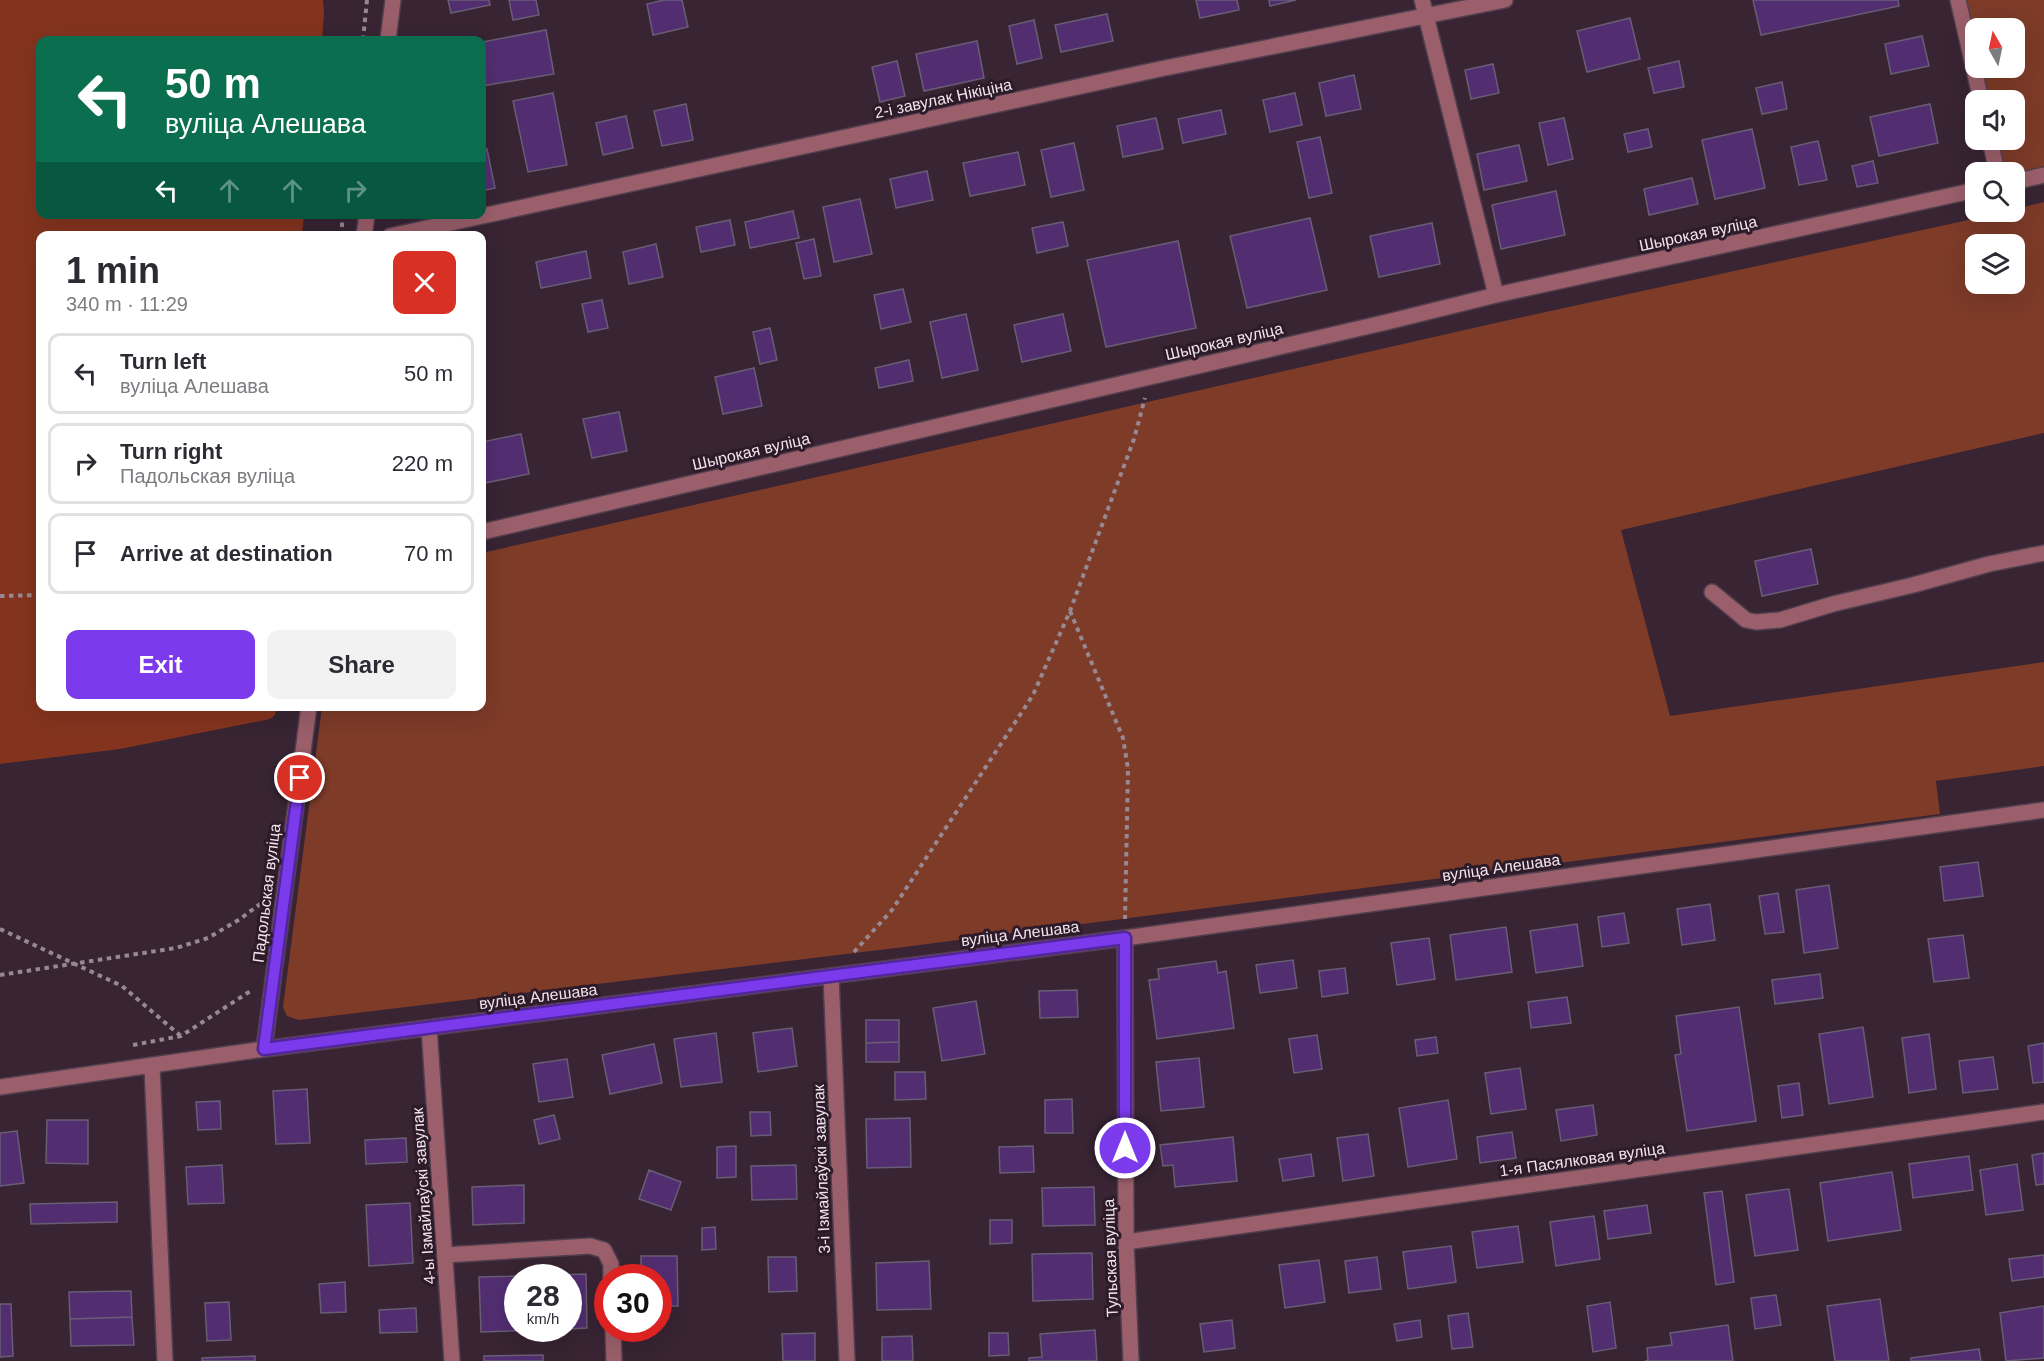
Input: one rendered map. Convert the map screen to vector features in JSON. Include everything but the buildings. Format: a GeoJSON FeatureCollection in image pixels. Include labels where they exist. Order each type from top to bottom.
{"type":"FeatureCollection","features":[{"type":"Feature","properties":{"kind":"street"},"geometry":{"type":"LineString","coordinates":[[388,36],[393,0]]}},
{"type":"Feature","properties":{"kind":"street"},"geometry":{"type":"LineString","coordinates":[[1422,0],[1496,295]]}},
{"type":"Feature","properties":{"kind":"street","name":"2-і завулак Нікіціна"},"geometry":{"type":"LineString","coordinates":[[486,215],[1160,69],[1504,0]]}},
{"type":"Feature","properties":{"kind":"street"},"geometry":{"type":"LineString","coordinates":[[1958,0],[1979,90]]}},
{"type":"Feature","properties":{"kind":"street"},"geometry":{"type":"LineString","coordinates":[[2025,179],[2044,175]]}},
{"type":"Feature","properties":{"kind":"street","name":"Шырокая вуліца"},"geometry":{"type":"LineString","coordinates":[[486,531],[1496,295],[1965,192]]}},
{"type":"Feature","properties":{"kind":"street","name":"2-і завулак Нікіціна"},"geometry":{"type":"LineString","coordinates":[[413,231],[468,219]]}},
{"type":"Feature","properties":{"kind":"street"},"geometry":{"type":"LineString","coordinates":[[1712,592],[1746,620],[1755,622],[1780,620],[1833,604],[2044,552]]}},
{"type":"Feature","properties":{"kind":"street","name":"Падольская вуліца"},"geometry":{"type":"LineString","coordinates":[[264,1049],[308,711]]}},
{"type":"Feature","properties":{"kind":"street","name":"вуліца Алешава"},"geometry":{"type":"LineString","coordinates":[[0,1087],[264,1049],[1125,938],[2044,810]]}},
{"type":"Feature","properties":{"kind":"street","name":"Тульская вуліца"},"geometry":{"type":"LineString","coordinates":[[1125,938],[1126,1242],[1131,1361]]}},
{"type":"Feature","properties":{"kind":"street","name":"3-і Ізмайлаўскі завулак"},"geometry":{"type":"LineString","coordinates":[[831,975],[847,1361]]}},
{"type":"Feature","properties":{"kind":"street","name":"4-ы Ізмайлаўскі завулак"},"geometry":{"type":"LineString","coordinates":[[429,1028],[452,1361]]}},
{"type":"Feature","properties":{"kind":"street"},"geometry":{"type":"LineString","coordinates":[[152,1066],[165,1361]]}},
{"type":"Feature","properties":{"kind":"street","name":"1-я Пасялковая вуліца"},"geometry":{"type":"LineString","coordinates":[[1126,1242],[2044,1112]]}},
{"type":"Feature","properties":{"kind":"street"},"geometry":{"type":"LineString","coordinates":[[445,1255],[590,1246],[604,1250],[610,1264]]}},
{"type":"Feature","properties":{"kind":"street"},"geometry":{"type":"LineString","coordinates":[[613,1342],[614,1361]]}},
{"type":"Feature","properties":{"kind":"path"},"geometry":{"type":"LineString","coordinates":[[363,36],[367,0]]}},
{"type":"Feature","properties":{"kind":"path"},"geometry":{"type":"LineString","coordinates":[[831,975],[873,933],[892,910],[1033,695],[1070,611],[1134,439],[1151,377]]}},
{"type":"Feature","properties":{"kind":"path"},"geometry":{"type":"LineString","coordinates":[[0,596],[36,595]]}},
{"type":"Feature","properties":{"kind":"path"},"geometry":{"type":"LineString","coordinates":[[1070,611],[1119,729],[1128,769],[1125,938]]}},
{"type":"Feature","properties":{"kind":"path"},"geometry":{"type":"LineString","coordinates":[[0,975],[176,948],[208,938],[240,919],[268,898],[267,909]]}},
{"type":"Feature","properties":{"kind":"path"},"geometry":{"type":"LineString","coordinates":[[0,929],[122,986],[181,1036],[201,1058]]}},
{"type":"Feature","properties":{"kind":"path"},"geometry":{"type":"LineString","coordinates":[[129,1069],[125,1046],[181,1036],[256,987]]}},
{"type":"Feature","properties":{"kind":"shaded area"},"geometry":{"type":"Polygon","coordinates":[[[0,0],[323,0],[322,36],[36,36],[36,219],[304,219],[302,231],[36,231],[36,711],[276,711],[275,715],[270,719],[120,749],[0,764],[0,0]]]}},
{"type":"Feature","properties":{"kind":"shaded area"},"geometry":{"type":"Polygon","coordinates":[[[1962,0],[2044,0],[2044,175],[2025,180],[2025,162],[1996,162],[1993,150],[2025,150],[2025,90],[1981,90],[1978,78],[2025,78],[2025,18],[1966,18],[1962,0]]]}},
{"type":"Feature","properties":{"kind":"shaded area"},"geometry":{"type":"Polygon","coordinates":[[[2044,202],[2044,433],[1621,530],[1670,716],[2044,662],[2044,766],[1936,781],[1940,814],[904,947],[299,1020],[287,1016],[283,1007],[321,711],[486,711],[486,552],[1491,324],[1965,221],[2025,222],[2025,207],[2044,202]]]}},
{"type":"Feature","properties":{"kind":"route"},"geometry":{"type":"LineString","coordinates":[[300,778],[264,1049],[1125,938],[1125,1148]]}}]}
